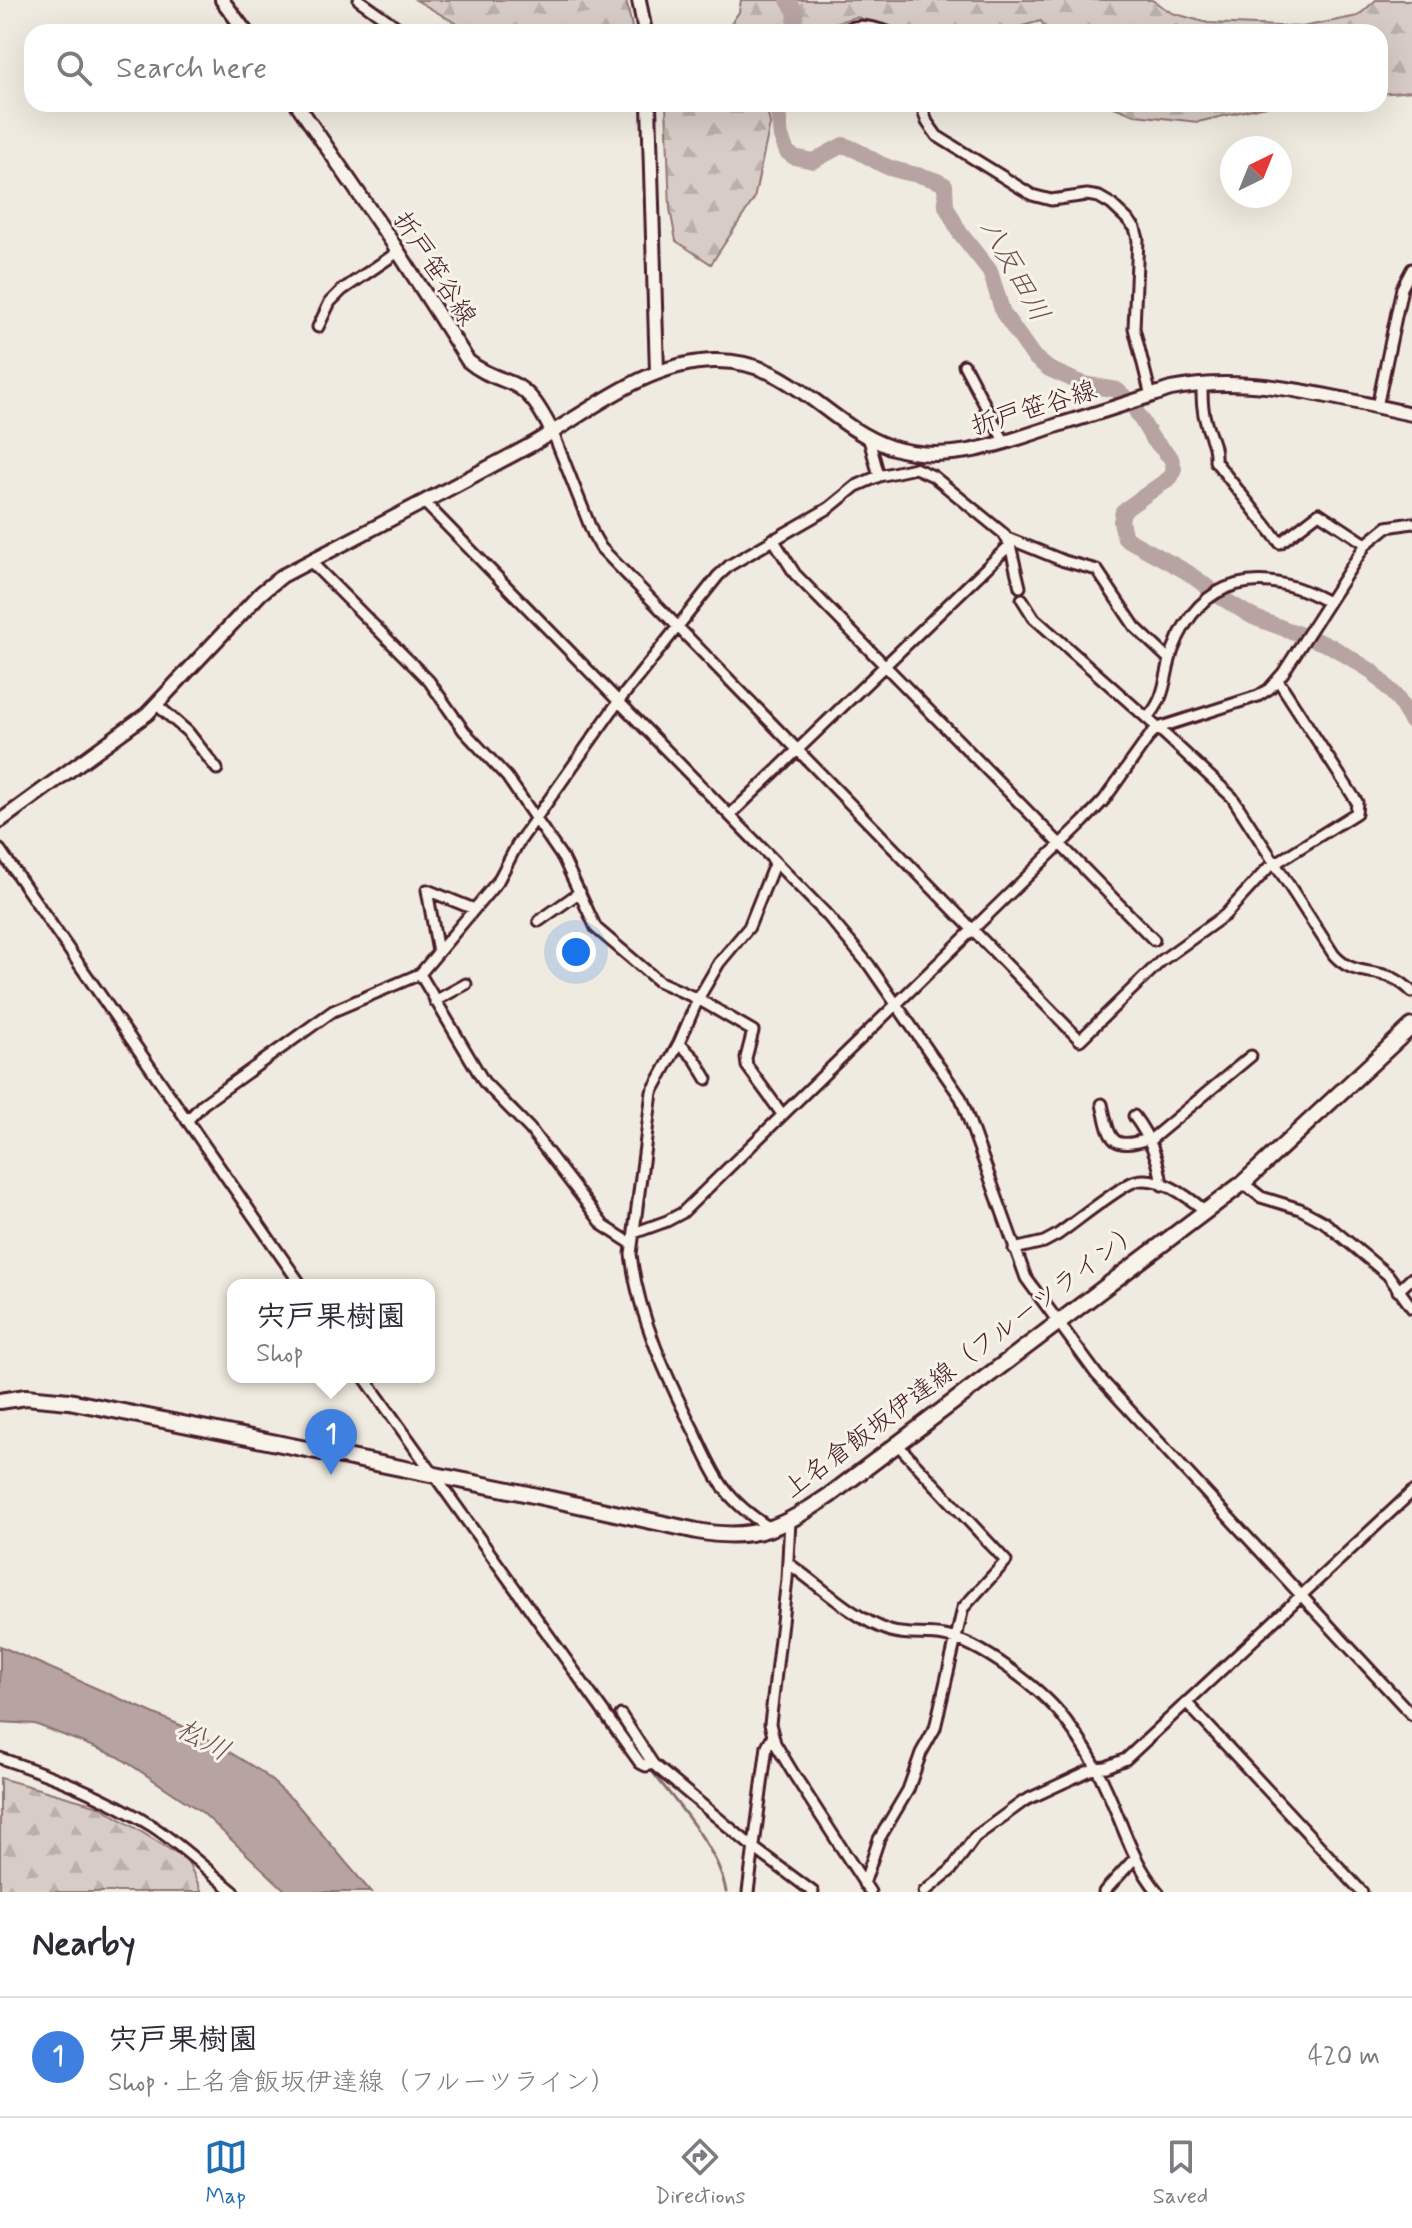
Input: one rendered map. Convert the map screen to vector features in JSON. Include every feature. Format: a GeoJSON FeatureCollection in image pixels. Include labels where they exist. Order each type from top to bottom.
{"type":"FeatureCollection","features":[{"type":"Feature","properties":{"kind":"main road"},"geometry":{"type":"LineString","coordinates":[[222,0],[240,24]]}},
{"type":"Feature","properties":{"kind":"main road"},"geometry":{"type":"LineString","coordinates":[[639,0],[644,24]]}},
{"type":"Feature","properties":{"kind":"main road","name":"折戸笹谷線"},"geometry":{"type":"LineString","coordinates":[[302,112],[468,361],[478,369],[517,385],[542,412],[553,433],[657,372],[713,361],[758,366],[791,382],[868,436],[890,447],[923,453],[961,453],[1005,443],[1151,396],[1202,384],[1260,385],[1412,414]]}},
{"type":"Feature","properties":{"kind":"main road"},"geometry":{"type":"LineString","coordinates":[[649,112],[657,372]]}},
{"type":"Feature","properties":{"kind":"main road"},"geometry":{"type":"LineString","coordinates":[[0,821],[157,705],[261,593],[282,576],[553,433]]}},
{"type":"Feature","properties":{"kind":"main road","name":"上名倉飯坂伊達線（フルーツライン）"},"geometry":{"type":"LineString","coordinates":[[0,1401],[26,1397],[69,1401],[722,1536],[741,1536],[790,1520],[830,1495],[1243,1183],[1412,1026]]}},
{"type":"Feature","properties":{"kind":"street"},"geometry":{"type":"LineString","coordinates":[[359,0],[393,24]]}},
{"type":"Feature","properties":{"kind":"street"},"geometry":{"type":"LineString","coordinates":[[924,112],[937,136],[1032,195],[1051,200],[1087,195],[1099,197],[1111,204],[1135,228],[1139,259],[1134,328],[1151,396]]}},
{"type":"Feature","properties":{"kind":"street"},"geometry":{"type":"LineString","coordinates":[[318,327],[330,302],[342,290],[398,252]]}},
{"type":"Feature","properties":{"kind":"street"},"geometry":{"type":"LineString","coordinates":[[1377,407],[1402,288],[1412,269]]}},
{"type":"Feature","properties":{"kind":"street"},"geometry":{"type":"LineString","coordinates":[[964,365],[1005,443]]}},
{"type":"Feature","properties":{"kind":"street"},"geometry":{"type":"LineString","coordinates":[[1202,384],[1207,427],[1216,446],[1215,461],[1280,543],[1319,513],[1366,544]]}},
{"type":"Feature","properties":{"kind":"street"},"geometry":{"type":"LineString","coordinates":[[553,433],[601,548],[1080,1040],[1161,961],[1225,915],[1275,862],[1352,816],[1358,807],[1278,680]]}},
{"type":"Feature","properties":{"kind":"street"},"geometry":{"type":"LineString","coordinates":[[868,436],[879,476]]}},
{"type":"Feature","properties":{"kind":"street"},"geometry":{"type":"LineString","coordinates":[[915,468],[923,453]]}},
{"type":"Feature","properties":{"kind":"street"},"geometry":{"type":"LineString","coordinates":[[187,1121],[203,1104],[333,1011],[420,974],[498,881],[517,845],[618,702],[730,565],[829,508],[856,486],[879,476],[915,468],[933,476],[1008,542],[1097,570],[1135,627],[1170,660]]}},
{"type":"Feature","properties":{"kind":"street"},"geometry":{"type":"LineString","coordinates":[[424,502],[828,916],[896,1004],[961,1098],[1026,1278],[1057,1323],[1097,1375],[1412,1715]]}},
{"type":"Feature","properties":{"kind":"street"},"geometry":{"type":"LineString","coordinates":[[420,974],[484,1082],[530,1129],[604,1226],[633,1238],[679,1215],[973,930],[1104,800],[1151,734],[1158,728],[1258,696],[1278,680],[1366,544],[1387,527],[1412,523]]}},
{"type":"Feature","properties":{"kind":"street"},"geometry":{"type":"LineString","coordinates":[[773,539],[795,574],[1154,940]]}},
{"type":"Feature","properties":{"kind":"street"},"geometry":{"type":"LineString","coordinates":[[1008,542],[1020,587]]}},
{"type":"Feature","properties":{"kind":"street"},"geometry":{"type":"LineString","coordinates":[[730,815],[1008,542]]}},
{"type":"Feature","properties":{"kind":"street"},"geometry":{"type":"LineString","coordinates":[[310,561],[429,681],[464,731],[507,777],[564,860],[596,928],[658,981],[698,999],[753,1031],[747,1066],[782,1114]]}},
{"type":"Feature","properties":{"kind":"street"},"geometry":{"type":"LineString","coordinates":[[1147,718],[1159,705],[1170,660],[1188,621],[1208,596],[1220,590],[1268,580],[1306,590],[1328,602]]}},
{"type":"Feature","properties":{"kind":"street"},"geometry":{"type":"LineString","coordinates":[[1022,599],[1034,618],[1232,797],[1343,966],[1393,977],[1412,992]]}},
{"type":"Feature","properties":{"kind":"street"},"geometry":{"type":"LineString","coordinates":[[157,705],[200,745],[217,769]]}},
{"type":"Feature","properties":{"kind":"street"},"geometry":{"type":"LineString","coordinates":[[0,850],[297,1279]]}},
{"type":"Feature","properties":{"kind":"street"},"geometry":{"type":"LineString","coordinates":[[770,1528],[724,1488],[676,1396],[633,1277],[633,1238],[650,1100],[698,999],[719,963],[749,927],[775,862]]}},
{"type":"Feature","properties":{"kind":"street"},"geometry":{"type":"LineString","coordinates":[[438,952],[427,890],[474,909]]}},
{"type":"Feature","properties":{"kind":"street"},"geometry":{"type":"LineString","coordinates":[[539,921],[580,892]]}},
{"type":"Feature","properties":{"kind":"street"},"geometry":{"type":"LineString","coordinates":[[435,1001],[466,984]]}},
{"type":"Feature","properties":{"kind":"street"},"geometry":{"type":"LineString","coordinates":[[679,1043],[695,1059],[707,1079]]}},
{"type":"Feature","properties":{"kind":"street"},"geometry":{"type":"LineString","coordinates":[[1102,1104],[1113,1137],[1120,1144],[1148,1140],[1251,1056]]}},
{"type":"Feature","properties":{"kind":"street"},"geometry":{"type":"LineString","coordinates":[[1134,1116],[1146,1131],[1159,1166],[1162,1185]]}},
{"type":"Feature","properties":{"kind":"street"},"geometry":{"type":"LineString","coordinates":[[1014,1249],[1044,1242],[1057,1235],[1132,1182],[1143,1180],[1162,1185],[1187,1196],[1204,1210]]}},
{"type":"Feature","properties":{"kind":"street"},"geometry":{"type":"LineString","coordinates":[[1243,1183],[1261,1197],[1300,1209],[1324,1222],[1388,1275],[1412,1308]]}},
{"type":"Feature","properties":{"kind":"street"},"geometry":{"type":"LineString","coordinates":[[1398,1291],[1412,1278]]}},
{"type":"Feature","properties":{"kind":"street"},"geometry":{"type":"LineString","coordinates":[[368,1383],[640,1763],[646,1766],[653,1764]]}},
{"type":"Feature","properties":{"kind":"street"},"geometry":{"type":"LineString","coordinates":[[867,1888],[879,1839],[908,1790],[921,1753],[935,1728],[966,1602],[1006,1561],[897,1444]]}},
{"type":"Feature","properties":{"kind":"street"},"geometry":{"type":"LineString","coordinates":[[924,1892],[951,1870],[975,1837],[1024,1801],[1095,1768],[1126,1759],[1411,1495]]}},
{"type":"Feature","properties":{"kind":"street"},"geometry":{"type":"LineString","coordinates":[[790,1520],[789,1564],[770,1724],[793,1773],[867,1888]]}},
{"type":"Feature","properties":{"kind":"street"},"geometry":{"type":"LineString","coordinates":[[789,1564],[870,1622],[893,1632],[957,1639],[987,1652],[1036,1691],[1061,1715],[1104,1782],[1135,1858],[1158,1892]]}},
{"type":"Feature","properties":{"kind":"street"},"geometry":{"type":"LineString","coordinates":[[1186,1702],[1362,1892]]}},
{"type":"Feature","properties":{"kind":"street"},"geometry":{"type":"LineString","coordinates":[[621,1715],[653,1764],[754,1848],[813,1892]]}},
{"type":"Feature","properties":{"kind":"street"},"geometry":{"type":"LineString","coordinates":[[748,1892],[767,1746],[773,1735]]}},
{"type":"Feature","properties":{"kind":"street"},"geometry":{"type":"LineString","coordinates":[[0,1758],[70,1784],[126,1811],[153,1827],[234,1892]]}},
{"type":"Feature","properties":{"kind":"street"},"geometry":{"type":"LineString","coordinates":[[1104,1892],[1135,1858]]}},
{"type":"Feature","properties":{"kind":"green space"},"geometry":{"type":"Polygon","coordinates":[[[416,0],[626,0],[631,24],[457,24],[416,0]]]}},
{"type":"Feature","properties":{"kind":"green space"},"geometry":{"type":"Polygon","coordinates":[[[741,0],[1152,0],[1172,13],[1208,23],[1232,24],[1043,24],[1041,21],[1030,24],[882,24],[856,17],[830,24],[731,24],[739,12],[741,0]]]}},
{"type":"Feature","properties":{"kind":"green space"},"geometry":{"type":"Polygon","coordinates":[[[1376,0],[1412,0],[1412,91],[1388,93],[1388,24],[1317,24],[1358,16],[1376,0]]]}},
{"type":"Feature","properties":{"kind":"green space"},"geometry":{"type":"Polygon","coordinates":[[[666,112],[768,112],[770,124],[754,199],[711,264],[676,241],[670,209],[666,112]]]}},
{"type":"Feature","properties":{"kind":"green space"},"geometry":{"type":"Polygon","coordinates":[[[1127,112],[1240,112],[1198,122],[1127,112]]]}},
{"type":"Feature","properties":{"kind":"green space"},"geometry":{"type":"Polygon","coordinates":[[[0,1778],[99,1806],[187,1860],[202,1892],[0,1892],[0,1778]]]}},
{"type":"Feature","properties":{"kind":"water","name":"松川"},"geometry":{"type":"Polygon","coordinates":[[[0,1646],[198,1733],[262,1772],[295,1802],[371,1892],[287,1892],[203,1813],[119,1757],[35,1724],[0,1722],[0,1646]]]}},
{"type":"Feature","properties":{"kind":"waterway","name":"八反田川"},"geometry":{"type":"LineString","coordinates":[[788,0],[796,13],[795,24]]}},
{"type":"Feature","properties":{"kind":"waterway","name":"八反田川"},"geometry":{"type":"LineString","coordinates":[[778,112],[781,137],[787,152],[794,157],[813,161],[843,145],[891,168],[945,185],[946,206],[960,233],[990,271],[1003,313],[1034,357],[1049,369],[1083,384],[1117,390],[1130,401],[1152,438],[1171,458],[1174,468],[1171,477],[1123,511],[1121,522],[1125,538],[1187,572],[1253,617],[1331,646],[1373,672],[1397,698],[1412,722]]}},
{"type":"Feature","properties":{"kind":"waterway"},"geometry":{"type":"LineString","coordinates":[[0,842],[289,1260]]}},
{"type":"Feature","properties":{"kind":"waterway"},"geometry":{"type":"LineString","coordinates":[[627,1738],[644,1761]]}},
{"type":"Feature","properties":{"kind":"waterway"},"geometry":{"type":"LineString","coordinates":[[649,1767],[705,1842],[722,1875],[726,1892]]}},
{"type":"Feature","properties":{"kind":"place","name":"宍戸果樹園"},"geometry":{"type":"Point","coordinates":[331,1475]}}]}
